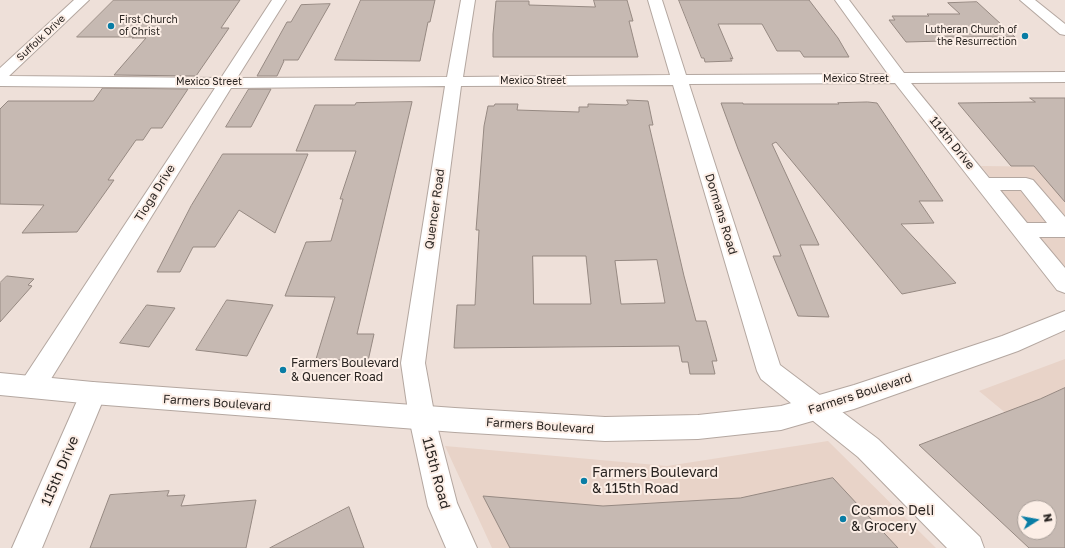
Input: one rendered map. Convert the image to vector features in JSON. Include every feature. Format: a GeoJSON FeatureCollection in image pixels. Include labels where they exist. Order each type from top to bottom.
{"type":"FeatureCollection","features":[{"type":"Feature","properties":{"kind":"street","name":"Suffolk Drive"},"geometry":{"type":"LineString","coordinates":[[0,76],[82,0]]}},
{"type":"Feature","properties":{"kind":"street","name":"Tioga Drive"},"geometry":{"type":"LineString","coordinates":[[32,387],[279,0]]}},
{"type":"Feature","properties":{"kind":"street","name":"Quencer Road"},"geometry":{"type":"LineString","coordinates":[[422,418],[413,363],[454,81],[468,0]]}},
{"type":"Feature","properties":{"kind":"street","name":"Dormans Road"},"geometry":{"type":"LineString","coordinates":[[655,0],[770,371],[868,448],[969,548]]}},
{"type":"Feature","properties":{"kind":"street","name":"114th Drive"},"geometry":{"type":"LineString","coordinates":[[842,0],[899,78],[1065,284]]}},
{"type":"Feature","properties":{"kind":"street"},"geometry":{"type":"LineString","coordinates":[[1027,0],[1065,31]]}},
{"type":"Feature","properties":{"kind":"street","name":"Mexico Street"},"geometry":{"type":"LineString","coordinates":[[0,81],[225,83],[1065,77]]}},
{"type":"Feature","properties":{"kind":"street"},"geometry":{"type":"LineString","coordinates":[[984,184],[1026,184],[1064,230],[1021,230]]}},
{"type":"Feature","properties":{"kind":"street","name":"Farmers Boulevard"},"geometry":{"type":"LineString","coordinates":[[0,384],[93,393],[422,418],[605,430],[698,427],[781,418],[854,398],[1009,344],[1065,320]]}},
{"type":"Feature","properties":{"kind":"street","name":"115th Drive"},"geometry":{"type":"LineString","coordinates":[[27,548],[93,393]]}},
{"type":"Feature","properties":{"kind":"street","name":"115th Road"},"geometry":{"type":"LineString","coordinates":[[422,418],[443,506],[462,548]]}},
{"type":"Feature","properties":{"kind":"shaded area"},"geometry":{"type":"Polygon","coordinates":[[[981,166],[1065,167],[1065,268],[981,166]]]}},
{"type":"Feature","properties":{"kind":"shaded area"},"geometry":{"type":"Polygon","coordinates":[[[1065,359],[1065,462],[979,391],[1065,359]]]}},
{"type":"Feature","properties":{"kind":"shaded area"},"geometry":{"type":"Polygon","coordinates":[[[828,441],[936,548],[492,548],[445,446],[667,466],[828,441]]]}},
{"type":"Feature","properties":{"kind":"building"},"geometry":{"type":"Polygon","coordinates":[[[114,0],[240,0],[221,28],[229,28],[196,76],[114,75],[146,38],[77,37],[114,0]]]}},
{"type":"Feature","properties":{"kind":"building"},"geometry":{"type":"Polygon","coordinates":[[[361,0],[435,0],[430,22],[428,22],[420,61],[335,60],[361,0]]]}},
{"type":"Feature","properties":{"kind":"building"},"geometry":{"type":"Polygon","coordinates":[[[594,0],[627,0],[633,21],[629,21],[638,57],[493,57],[493,34],[496,1],[529,1],[529,5],[595,7],[594,0]]]}},
{"type":"Feature","properties":{"kind":"building"},"geometry":{"type":"Polygon","coordinates":[[[679,0],[809,0],[838,38],[849,57],[804,57],[800,51],[777,51],[762,24],[718,24],[733,59],[730,58],[732,61],[705,62],[704,58],[702,58],[679,0]]]}},
{"type":"Feature","properties":{"kind":"building"},"geometry":{"type":"Polygon","coordinates":[[[977,2],[1015,37],[939,37],[943,41],[906,42],[889,20],[895,20],[892,16],[960,14],[948,3],[977,2]]]}},
{"type":"Feature","properties":{"kind":"building"},"geometry":{"type":"Polygon","coordinates":[[[330,4],[298,60],[283,60],[284,61],[277,76],[257,76],[287,22],[291,22],[301,5],[330,4]]]}},
{"type":"Feature","properties":{"kind":"building"},"geometry":{"type":"Polygon","coordinates":[[[103,88],[188,89],[162,128],[151,128],[143,140],[136,140],[108,180],[114,180],[77,232],[22,233],[44,205],[0,204],[0,109],[8,101],[93,101],[103,88]]]}},
{"type":"Feature","properties":{"kind":"building"},"geometry":{"type":"Polygon","coordinates":[[[249,89],[271,89],[251,127],[226,127],[249,89]]]}},
{"type":"Feature","properties":{"kind":"building"},"geometry":{"type":"Polygon","coordinates":[[[1030,98],[1065,98],[1065,202],[1034,166],[1011,166],[958,103],[1035,102],[1030,98]]]}},
{"type":"Feature","properties":{"kind":"building"},"geometry":{"type":"Polygon","coordinates":[[[627,100],[648,101],[653,125],[649,125],[684,276],[696,321],[706,321],[717,361],[712,361],[715,374],[690,374],[688,362],[682,362],[679,346],[454,348],[457,305],[475,305],[479,230],[476,230],[484,126],[488,106],[494,106],[495,104],[518,104],[517,110],[579,112],[579,107],[588,107],[588,104],[628,104],[627,100]],[[533,256],[534,304],[591,304],[586,256],[533,256]],[[657,260],[615,261],[621,304],[665,303],[657,260]]]}},
{"type":"Feature","properties":{"kind":"building"},"geometry":{"type":"Polygon","coordinates":[[[412,102],[357,334],[374,334],[368,361],[316,359],[335,297],[285,296],[306,242],[331,241],[343,199],[340,199],[356,151],[296,151],[315,105],[355,105],[356,103],[412,102]]]}},
{"type":"Feature","properties":{"kind":"building"},"geometry":{"type":"Polygon","coordinates":[[[721,103],[839,104],[838,103],[877,103],[943,201],[919,201],[934,223],[901,224],[956,283],[902,294],[776,142],[772,144],[819,245],[800,245],[829,317],[798,316],[773,256],[781,256],[721,103]]]}},
{"type":"Feature","properties":{"kind":"building"},"geometry":{"type":"Polygon","coordinates":[[[223,154],[308,154],[275,233],[239,210],[215,247],[193,247],[180,272],[157,272],[191,206],[223,154]]]}},
{"type":"Feature","properties":{"kind":"building"},"geometry":{"type":"Polygon","coordinates":[[[7,276],[34,279],[28,285],[32,286],[0,322],[0,283],[7,276]]]}},
{"type":"Feature","properties":{"kind":"building"},"geometry":{"type":"Polygon","coordinates":[[[227,300],[273,305],[247,356],[196,350],[227,300]]]}},
{"type":"Feature","properties":{"kind":"building"},"geometry":{"type":"Polygon","coordinates":[[[147,305],[175,308],[149,347],[120,343],[147,305]]]}},
{"type":"Feature","properties":{"kind":"building"},"geometry":{"type":"Polygon","coordinates":[[[1065,388],[1065,548],[1029,548],[1020,540],[1057,540],[1057,500],[1017,500],[1017,537],[919,445],[1065,388]]]}},
{"type":"Feature","properties":{"kind":"building"},"geometry":{"type":"Polygon","coordinates":[[[833,478],[898,548],[510,548],[483,496],[603,506],[740,498],[833,478]]]}},
{"type":"Feature","properties":{"kind":"building"},"geometry":{"type":"Polygon","coordinates":[[[169,491],[167,496],[185,495],[181,506],[256,500],[246,548],[90,548],[110,495],[169,491]]]}},
{"type":"Feature","properties":{"kind":"building"},"geometry":{"type":"Polygon","coordinates":[[[349,507],[364,548],[270,548],[349,507]]]}},
{"type":"Feature","properties":{"kind":"place","name":"First Church of Christ"},"geometry":{"type":"Point","coordinates":[111,26]}},
{"type":"Feature","properties":{"kind":"place","name":"Lutheran Church of the Resurrection"},"geometry":{"type":"Point","coordinates":[1025,36]}},
{"type":"Feature","properties":{"kind":"place","name":"Farmers Boulevard & Quencer Road"},"geometry":{"type":"Point","coordinates":[283,370]}},
{"type":"Feature","properties":{"kind":"place","name":"Farmers Boulevard & 115th Road"},"geometry":{"type":"Point","coordinates":[584,481]}},
{"type":"Feature","properties":{"kind":"place","name":"Cosmos Deli & Grocery"},"geometry":{"type":"Point","coordinates":[843,519]}}]}
